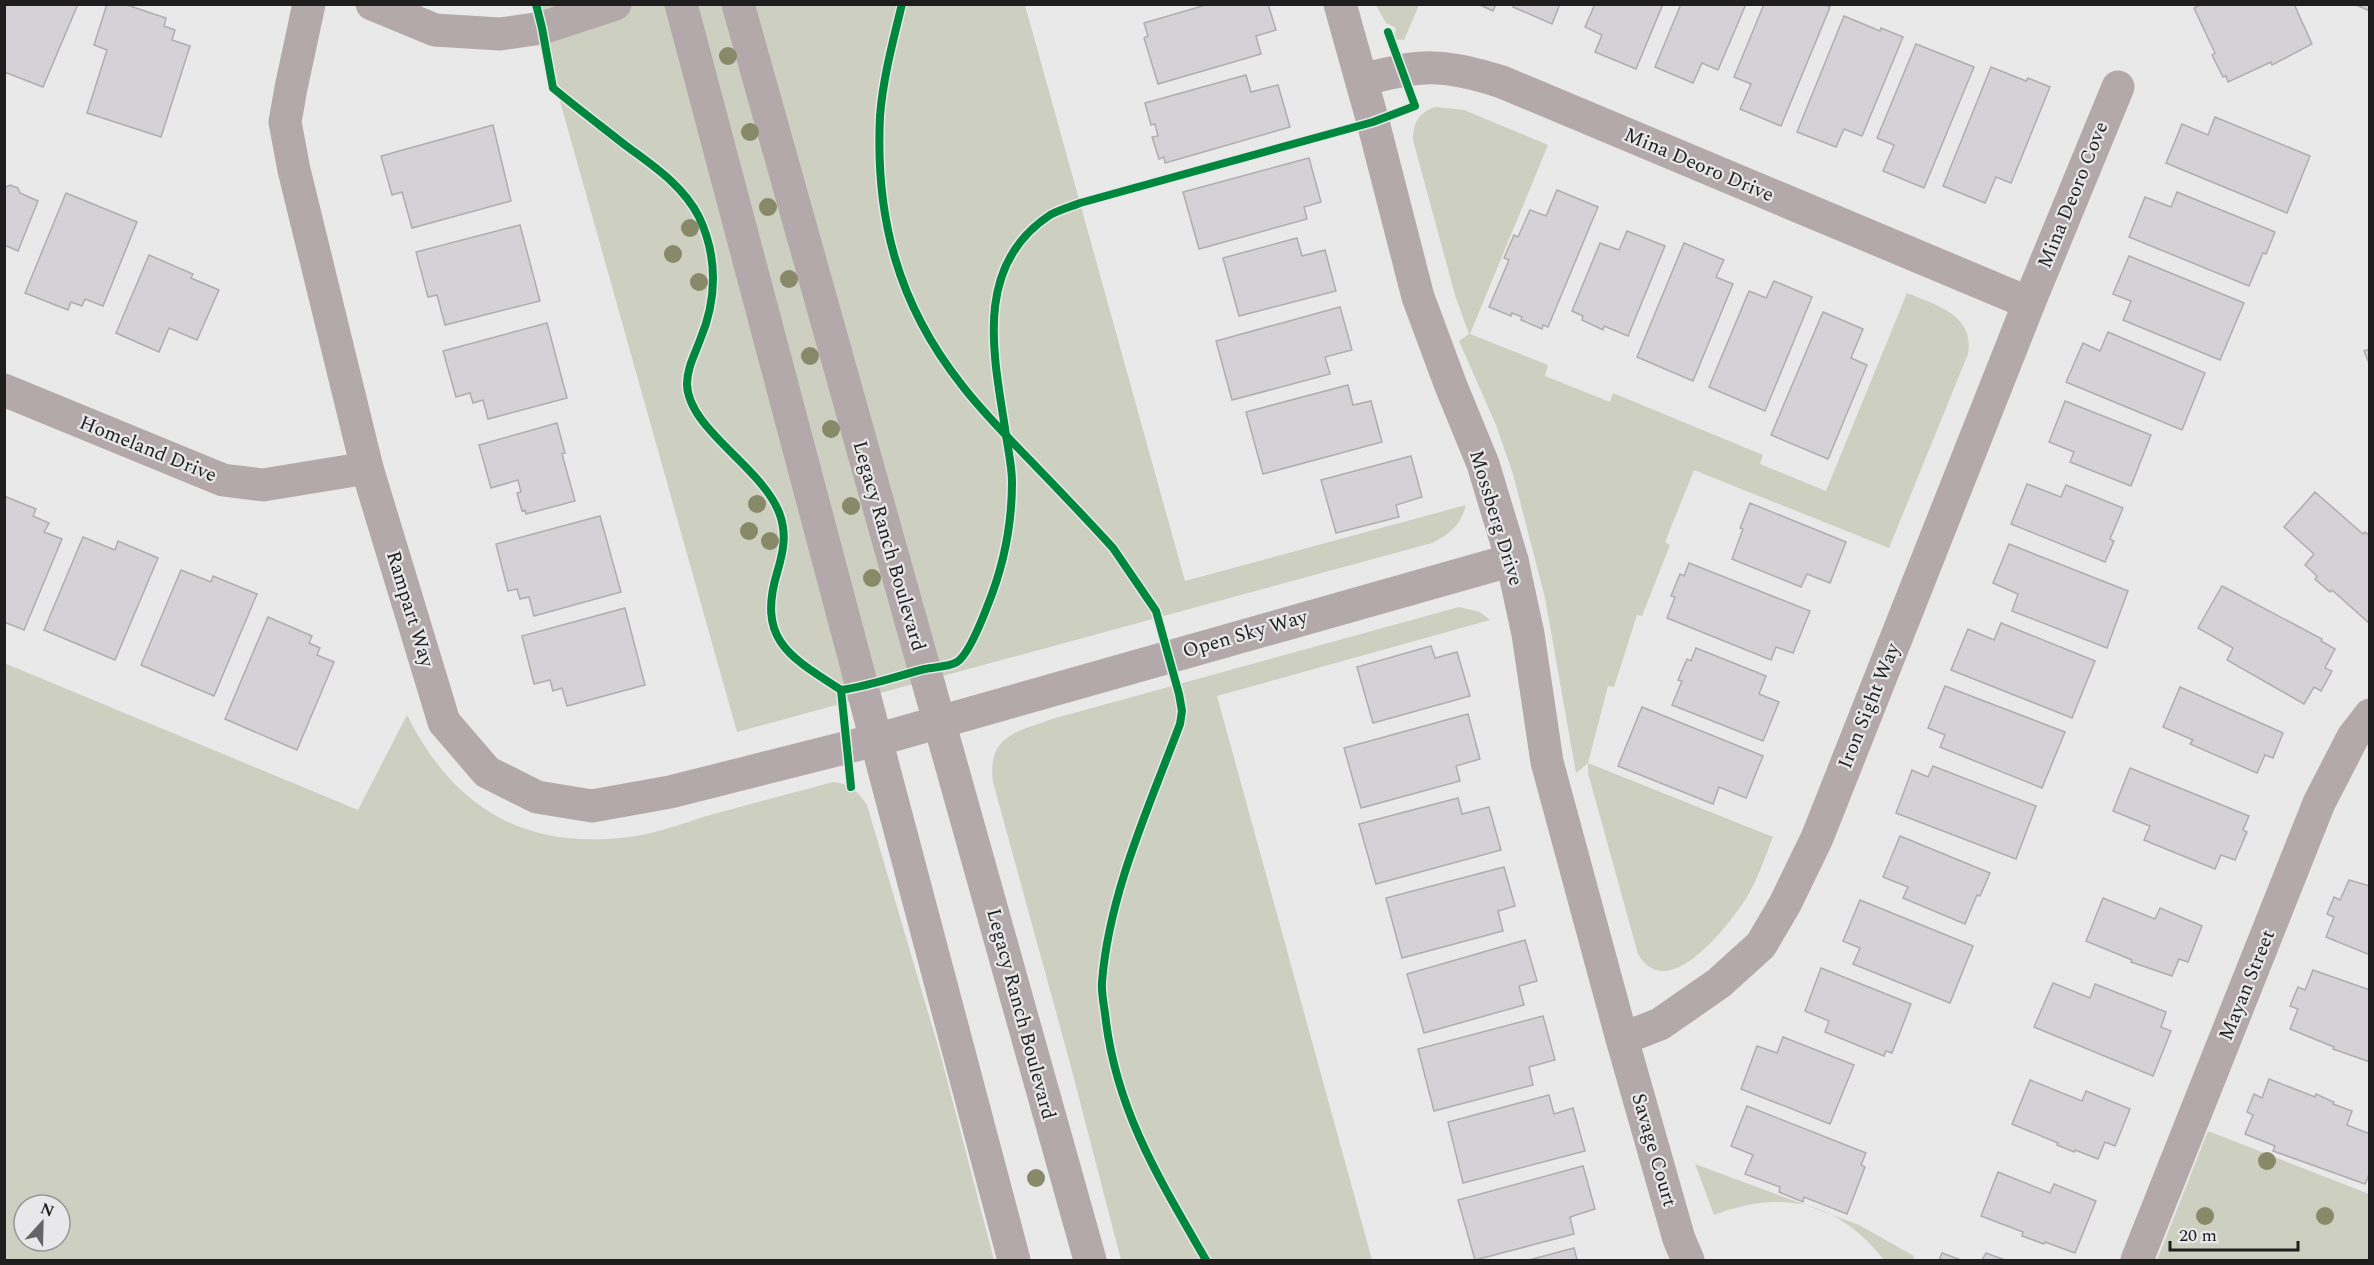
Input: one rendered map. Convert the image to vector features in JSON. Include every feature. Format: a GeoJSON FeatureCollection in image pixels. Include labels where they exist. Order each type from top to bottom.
{"type":"FeatureCollection","features":[{"type":"Feature","properties":{"kind":"street","name":"Rampart Way"},"geometry":{"type":"LineString","coordinates":[[309,4],[285,122],[294,170],[367,468],[444,722],[488,772],[537,797],[592,807],[670,792],[925,726]]}},
{"type":"Feature","properties":{"kind":"street"},"geometry":{"type":"LineString","coordinates":[[372,4],[435,30],[500,34],[542,28],[615,4]]}},
{"type":"Feature","properties":{"kind":"street"},"geometry":{"type":"LineString","coordinates":[[681,4],[1014,1260]]}},
{"type":"Feature","properties":{"kind":"street","name":"Legacy Ranch Boulevard"},"geometry":{"type":"LineString","coordinates":[[738,4],[924,670],[925,726],[1090,1260]]}},
{"type":"Feature","properties":{"kind":"street","name":"Mossberg Drive"},"geometry":{"type":"LineString","coordinates":[[1341,4],[1418,297],[1483,464],[1512,560],[1528,634],[1547,762],[1622,1039]]}},
{"type":"Feature","properties":{"kind":"street","name":"Mina Deoro Drive"},"geometry":{"type":"LineString","coordinates":[[1362,80],[1402,69],[1440,66],[1468,71],[2029,303]]}},
{"type":"Feature","properties":{"kind":"street","name":"Mina Deoro Cove"},"geometry":{"type":"LineString","coordinates":[[2029,303],[2118,87]]}},
{"type":"Feature","properties":{"kind":"street","name":"Iron Sight Way"},"geometry":{"type":"LineString","coordinates":[[1622,1039],[1660,1024],[1719,983],[1761,945],[1785,904],[1817,838],[2029,303]]}},
{"type":"Feature","properties":{"kind":"street","name":"Homeland Drive"},"geometry":{"type":"LineString","coordinates":[[4,390],[224,480],[263,485],[367,468]]}},
{"type":"Feature","properties":{"kind":"street","name":"Open Sky Way"},"geometry":{"type":"LineString","coordinates":[[925,726],[1512,560]]}},
{"type":"Feature","properties":{"kind":"street","name":"Mayan Street"},"geometry":{"type":"LineString","coordinates":[[2137,1260],[2319,803],[2353,737],[2370,715]]}},
{"type":"Feature","properties":{"kind":"street","name":"Savage Court"},"geometry":{"type":"LineString","coordinates":[[1622,1039],[1679,1239],[1688,1260]]}},
{"type":"Feature","properties":{"kind":"shaded area"},"geometry":{"type":"Polygon","coordinates":[[[533,5],[1025,5],[1185,581],[1466,505],[1461,518],[1449,532],[1432,543],[737,732],[533,5]]]}},
{"type":"Feature","properties":{"kind":"shaded area"},"geometry":{"type":"Polygon","coordinates":[[[1376,5],[1419,5],[1404,40],[1394,39],[1396,28],[1386,23],[1376,5]]]}},
{"type":"Feature","properties":{"kind":"shaded area"},"geometry":{"type":"Polygon","coordinates":[[[1435,107],[1464,110],[1548,145],[1470,334],[1548,365],[1545,376],[1610,402],[1613,393],[1763,455],[1760,464],[1826,491],[1907,293],[1951,313],[1966,330],[1969,341],[1968,354],[1889,548],[1694,470],[1665,542],[1670,545],[1642,616],[1637,615],[1614,687],[1608,686],[1588,763],[1576,773],[1545,598],[1513,474],[1496,425],[1459,341],[1469,334],[1455,295],[1413,140],[1414,128],[1418,119],[1435,107]]]}},
{"type":"Feature","properties":{"kind":"shaded area"},"geometry":{"type":"Polygon","coordinates":[[[1459,607],[1480,612],[1490,620],[1217,696],[1372,1260],[1121,1260],[993,782],[992,767],[1000,745],[1016,733],[1052,719],[1459,607]]]}},
{"type":"Feature","properties":{"kind":"shaded area"},"geometry":{"type":"Polygon","coordinates":[[[4,663],[358,810],[407,715],[426,748],[448,777],[472,800],[499,818],[529,830],[561,837],[597,839],[636,836],[833,782],[848,786],[857,792],[867,805],[940,1053],[994,1260],[5,1260],[4,663]]]}},
{"type":"Feature","properties":{"kind":"shaded area"},"geometry":{"type":"Polygon","coordinates":[[[1588,763],[1773,837],[1755,882],[1738,910],[1713,941],[1697,956],[1681,966],[1665,971],[1651,968],[1638,954],[1588,773],[1588,763]]]}},
{"type":"Feature","properties":{"kind":"shaded area"},"geometry":{"type":"Polygon","coordinates":[[[2208,1131],[2369,1194],[2369,1260],[2157,1260],[2208,1131]]]}},
{"type":"Feature","properties":{"kind":"shaded area"},"geometry":{"type":"Polygon","coordinates":[[[1695,1164],[1807,1206],[1786,1202],[1763,1203],[1739,1207],[1714,1215],[1695,1164]]]}},
{"type":"Feature","properties":{"kind":"shaded area"},"geometry":{"type":"Polygon","coordinates":[[[1830,1214],[1859,1225],[1914,1256],[1913,1260],[1884,1260],[1848,1224],[1830,1214]]]}},
{"type":"Feature","properties":{"kind":"building"},"geometry":{"type":"Polygon","coordinates":[[[4,4],[78,4],[43,87],[4,72],[4,4]]]}},
{"type":"Feature","properties":{"kind":"building"},"geometry":{"type":"Polygon","coordinates":[[[107,4],[124,4],[166,18],[164,26],[175,30],[172,40],[190,46],[161,137],[87,113],[107,50],[94,45],[107,4]]]}},
{"type":"Feature","properties":{"kind":"building"},"geometry":{"type":"Polygon","coordinates":[[[1209,4],[1268,4],[1276,30],[1256,36],[1261,54],[1158,84],[1144,38],[1148,36],[1144,23],[1209,4]]]}},
{"type":"Feature","properties":{"kind":"building"},"geometry":{"type":"Polygon","coordinates":[[[1478,4],[1496,4],[1493,11],[1478,4]]]}},
{"type":"Feature","properties":{"kind":"building"},"geometry":{"type":"Polygon","coordinates":[[[1514,4],[1560,4],[1552,24],[1513,7],[1514,4]]]}},
{"type":"Feature","properties":{"kind":"building"},"geometry":{"type":"Polygon","coordinates":[[[1595,4],[1663,4],[1636,69],[1595,52],[1602,35],[1585,27],[1595,4]]]}},
{"type":"Feature","properties":{"kind":"building"},"geometry":{"type":"Polygon","coordinates":[[[1681,4],[1746,4],[1718,70],[1702,63],[1693,83],[1655,67],[1681,4]]]}},
{"type":"Feature","properties":{"kind":"building"},"geometry":{"type":"Polygon","coordinates":[[[1764,4],[1824,4],[1830,7],[1781,126],[1740,109],[1751,84],[1734,77],[1764,4]]]}},
{"type":"Feature","properties":{"kind":"building"},"geometry":{"type":"Polygon","coordinates":[[[2202,4],[2294,4],[2312,44],[2272,65],[2271,62],[2228,82],[2212,55],[2215,53],[2194,8],[2202,4]]]}},
{"type":"Feature","properties":{"kind":"building"},"geometry":{"type":"Polygon","coordinates":[[[2354,4],[2370,4],[2370,11],[2354,4]]]}},
{"type":"Feature","properties":{"kind":"building"},"geometry":{"type":"Polygon","coordinates":[[[1844,16],[1880,31],[1881,28],[1903,37],[1862,136],[1844,129],[1836,147],[1797,132],[1844,16]]]}},
{"type":"Feature","properties":{"kind":"building"},"geometry":{"type":"Polygon","coordinates":[[[1916,44],[1974,67],[1924,188],[1883,171],[1894,145],[1877,138],[1916,44]]]}},
{"type":"Feature","properties":{"kind":"building"},"geometry":{"type":"Polygon","coordinates":[[[1991,67],[2026,81],[2028,78],[2050,87],[2011,183],[1996,177],[1985,203],[1943,186],[1991,67]]]}},
{"type":"Feature","properties":{"kind":"building"},"geometry":{"type":"Polygon","coordinates":[[[1246,75],[1251,92],[1278,85],[1290,127],[1165,163],[1164,157],[1159,159],[1152,137],[1158,136],[1155,124],[1151,125],[1145,103],[1246,75]]]}},
{"type":"Feature","properties":{"kind":"building"},"geometry":{"type":"Polygon","coordinates":[[[2215,117],[2310,156],[2287,213],[2166,163],[2182,124],[2208,135],[2215,117]]]}},
{"type":"Feature","properties":{"kind":"building"},"geometry":{"type":"Polygon","coordinates":[[[493,125],[511,201],[412,228],[402,192],[392,195],[381,156],[493,125]]]}},
{"type":"Feature","properties":{"kind":"building"},"geometry":{"type":"Polygon","coordinates":[[[1309,158],[1321,202],[1304,207],[1307,219],[1199,249],[1183,192],[1309,158]]]}},
{"type":"Feature","properties":{"kind":"building"},"geometry":{"type":"Polygon","coordinates":[[[10,185],[18,188],[20,193],[38,201],[18,251],[4,245],[4,188],[10,185]]]}},
{"type":"Feature","properties":{"kind":"building"},"geometry":{"type":"Polygon","coordinates":[[[1557,190],[1598,207],[1548,327],[1543,325],[1542,329],[1521,320],[1522,317],[1512,313],[1511,316],[1489,307],[1509,260],[1504,258],[1514,235],[1518,237],[1530,210],[1546,216],[1557,190]]]}},
{"type":"Feature","properties":{"kind":"building"},"geometry":{"type":"Polygon","coordinates":[[[2177,192],[2275,232],[2249,286],[2129,237],[2145,197],[2171,207],[2177,192]]]}},
{"type":"Feature","properties":{"kind":"building"},"geometry":{"type":"Polygon","coordinates":[[[66,193],[137,222],[103,306],[85,299],[82,306],[71,302],[68,310],[25,293],[66,193]]]}},
{"type":"Feature","properties":{"kind":"building"},"geometry":{"type":"Polygon","coordinates":[[[520,225],[540,301],[445,325],[437,295],[428,297],[416,252],[520,225]]]}},
{"type":"Feature","properties":{"kind":"building"},"geometry":{"type":"Polygon","coordinates":[[[1627,231],[1665,246],[1628,336],[1604,326],[1603,330],[1582,320],[1583,316],[1572,311],[1600,243],[1619,250],[1627,231]]]}},
{"type":"Feature","properties":{"kind":"building"},"geometry":{"type":"Polygon","coordinates":[[[1297,238],[1302,256],[1325,250],[1336,291],[1239,316],[1223,258],[1297,238]]]}},
{"type":"Feature","properties":{"kind":"building"},"geometry":{"type":"Polygon","coordinates":[[[1684,243],[1724,260],[1716,277],[1733,284],[1693,381],[1637,357],[1684,243]]]}},
{"type":"Feature","properties":{"kind":"building"},"geometry":{"type":"Polygon","coordinates":[[[149,255],[193,274],[191,278],[219,290],[197,340],[169,328],[159,352],[116,333],[149,255]]]}},
{"type":"Feature","properties":{"kind":"building"},"geometry":{"type":"Polygon","coordinates":[[[2129,256],[2244,303],[2220,360],[2123,320],[2131,301],[2113,294],[2129,256]]]}},
{"type":"Feature","properties":{"kind":"building"},"geometry":{"type":"Polygon","coordinates":[[[1774,281],[1812,297],[1765,411],[1709,387],[1749,291],[1766,298],[1774,281]]]}},
{"type":"Feature","properties":{"kind":"building"},"geometry":{"type":"Polygon","coordinates":[[[1340,307],[1352,350],[1325,357],[1330,374],[1232,400],[1216,341],[1340,307]]]}},
{"type":"Feature","properties":{"kind":"building"},"geometry":{"type":"Polygon","coordinates":[[[1823,312],[1863,329],[1851,358],[1867,365],[1828,459],[1771,435],[1823,312]]]}},
{"type":"Feature","properties":{"kind":"building"},"geometry":{"type":"Polygon","coordinates":[[[547,323],[567,398],[488,419],[483,400],[473,403],[470,393],[456,397],[443,351],[547,323]]]}},
{"type":"Feature","properties":{"kind":"building"},"geometry":{"type":"Polygon","coordinates":[[[2108,332],[2205,373],[2182,430],[2066,382],[2083,343],[2100,351],[2108,332]]]}},
{"type":"Feature","properties":{"kind":"building"},"geometry":{"type":"Polygon","coordinates":[[[2370,349],[2370,365],[2364,351],[2370,349]]]}},
{"type":"Feature","properties":{"kind":"building"},"geometry":{"type":"Polygon","coordinates":[[[1348,385],[1353,405],[1371,401],[1382,442],[1263,474],[1246,412],[1348,385]]]}},
{"type":"Feature","properties":{"kind":"building"},"geometry":{"type":"Polygon","coordinates":[[[2065,401],[2151,435],[2131,486],[2070,462],[2074,452],[2049,442],[2065,401]]]}},
{"type":"Feature","properties":{"kind":"building"},"geometry":{"type":"Polygon","coordinates":[[[557,423],[565,453],[562,454],[575,501],[526,514],[525,510],[522,511],[517,493],[521,492],[518,480],[491,488],[479,445],[557,423]]]}},
{"type":"Feature","properties":{"kind":"building"},"geometry":{"type":"Polygon","coordinates":[[[1411,456],[1422,497],[1396,505],[1399,517],[1336,533],[1321,480],[1411,456]]]}},
{"type":"Feature","properties":{"kind":"building"},"geometry":{"type":"Polygon","coordinates":[[[2027,484],[2061,497],[2066,485],[2123,508],[2110,539],[2114,541],[2105,562],[2011,524],[2027,484]]]}},
{"type":"Feature","properties":{"kind":"building"},"geometry":{"type":"Polygon","coordinates":[[[2315,492],[2363,534],[2365,532],[2370,536],[2369,623],[2332,590],[2330,592],[2315,579],[2317,576],[2305,565],[2314,554],[2284,527],[2315,492]]]}},
{"type":"Feature","properties":{"kind":"building"},"geometry":{"type":"Polygon","coordinates":[[[4,496],[36,509],[33,516],[49,523],[44,532],[62,539],[24,630],[4,622],[4,496]]]}},
{"type":"Feature","properties":{"kind":"building"},"geometry":{"type":"Polygon","coordinates":[[[1750,503],[1846,542],[1830,583],[1807,574],[1801,587],[1732,559],[1743,529],[1740,528],[1750,503]]]}},
{"type":"Feature","properties":{"kind":"building"},"geometry":{"type":"Polygon","coordinates":[[[600,516],[621,592],[534,616],[529,597],[520,599],[517,589],[508,591],[496,544],[600,516]]]}},
{"type":"Feature","properties":{"kind":"building"},"geometry":{"type":"Polygon","coordinates":[[[83,537],[115,550],[118,541],[158,558],[115,660],[44,630],[83,537]]]}},
{"type":"Feature","properties":{"kind":"building"},"geometry":{"type":"Polygon","coordinates":[[[2009,544],[2128,591],[2107,648],[2012,611],[2018,594],[1993,583],[2009,544]]]}},
{"type":"Feature","properties":{"kind":"building"},"geometry":{"type":"Polygon","coordinates":[[[1689,563],[1810,611],[1793,653],[1776,647],[1771,660],[1667,618],[1675,597],[1671,596],[1680,574],[1684,576],[1689,563]]]}},
{"type":"Feature","properties":{"kind":"building"},"geometry":{"type":"Polygon","coordinates":[[[181,570],[211,582],[213,576],[257,594],[214,696],[141,665],[181,570]]]}},
{"type":"Feature","properties":{"kind":"building"},"geometry":{"type":"Polygon","coordinates":[[[2222,586],[2322,639],[2321,641],[2335,649],[2325,668],[2332,671],[2321,691],[2314,687],[2304,704],[2227,660],[2233,648],[2198,628],[2222,586]]]}},
{"type":"Feature","properties":{"kind":"building"},"geometry":{"type":"Polygon","coordinates":[[[625,608],[645,685],[567,706],[562,688],[553,691],[550,680],[534,684],[522,636],[625,608]]]}},
{"type":"Feature","properties":{"kind":"building"},"geometry":{"type":"Polygon","coordinates":[[[268,617],[312,636],[309,643],[320,648],[317,655],[334,662],[297,750],[225,719],[268,617]]]}},
{"type":"Feature","properties":{"kind":"building"},"geometry":{"type":"Polygon","coordinates":[[[2001,623],[2095,661],[2072,718],[1951,670],[1968,629],[1994,640],[2001,623]]]}},
{"type":"Feature","properties":{"kind":"building"},"geometry":{"type":"Polygon","coordinates":[[[1431,646],[1435,658],[1457,652],[1470,696],[1373,723],[1357,667],[1431,646]]]}},
{"type":"Feature","properties":{"kind":"building"},"geometry":{"type":"Polygon","coordinates":[[[1696,648],[1766,676],[1759,694],[1779,702],[1763,741],[1672,705],[1682,681],[1678,680],[1687,659],[1691,661],[1696,648]]]}},
{"type":"Feature","properties":{"kind":"building"},"geometry":{"type":"Polygon","coordinates":[[[1945,686],[2065,732],[2042,788],[1940,747],[1945,735],[1928,728],[1945,686]]]}},
{"type":"Feature","properties":{"kind":"building"},"geometry":{"type":"Polygon","coordinates":[[[2180,687],[2283,733],[2273,758],[2265,755],[2257,773],[2190,744],[2193,740],[2163,727],[2180,687]]]}},
{"type":"Feature","properties":{"kind":"building"},"geometry":{"type":"Polygon","coordinates":[[[1642,707],[1763,756],[1746,798],[1719,787],[1713,804],[1618,766],[1642,707]]]}},
{"type":"Feature","properties":{"kind":"building"},"geometry":{"type":"Polygon","coordinates":[[[1468,714],[1480,759],[1456,766],[1460,781],[1361,808],[1344,748],[1468,714]]]}},
{"type":"Feature","properties":{"kind":"building"},"geometry":{"type":"Polygon","coordinates":[[[1933,766],[2036,806],[2016,859],[1896,813],[1912,770],[1928,777],[1933,766]]]}},
{"type":"Feature","properties":{"kind":"building"},"geometry":{"type":"Polygon","coordinates":[[[2130,768],[2249,816],[2243,830],[2247,832],[2235,860],[2221,855],[2215,869],[2144,840],[2150,826],[2113,811],[2130,768]]]}},
{"type":"Feature","properties":{"kind":"building"},"geometry":{"type":"Polygon","coordinates":[[[1458,798],[1462,814],[1489,807],[1501,850],[1376,884],[1359,824],[1458,798]]]}},
{"type":"Feature","properties":{"kind":"building"},"geometry":{"type":"Polygon","coordinates":[[[1900,836],[1990,873],[1980,896],[1977,895],[1965,924],[1903,898],[1908,887],[1883,877],[1900,836]]]}},
{"type":"Feature","properties":{"kind":"building"},"geometry":{"type":"Polygon","coordinates":[[[1504,867],[1515,906],[1498,911],[1503,931],[1402,958],[1386,898],[1504,867]]]}},
{"type":"Feature","properties":{"kind":"building"},"geometry":{"type":"Polygon","coordinates":[[[2349,880],[2370,886],[2370,955],[2326,937],[2334,917],[2327,914],[2334,897],[2340,900],[2349,880]]]}},
{"type":"Feature","properties":{"kind":"building"},"geometry":{"type":"Polygon","coordinates":[[[2103,898],[2155,919],[2160,908],[2202,926],[2188,962],[2179,959],[2172,976],[2131,962],[2132,960],[2086,941],[2103,898]]]}},
{"type":"Feature","properties":{"kind":"building"},"geometry":{"type":"Polygon","coordinates":[[[1860,900],[1973,946],[1950,1003],[1853,964],[1860,948],[1843,941],[1860,900]]]}},
{"type":"Feature","properties":{"kind":"building"},"geometry":{"type":"Polygon","coordinates":[[[1525,940],[1537,981],[1519,986],[1524,1005],[1424,1033],[1407,974],[1525,940]]]}},
{"type":"Feature","properties":{"kind":"building"},"geometry":{"type":"Polygon","coordinates":[[[1821,968],[1911,1004],[1892,1053],[1886,1051],[1884,1056],[1825,1032],[1829,1021],[1805,1011],[1821,968]]]}},
{"type":"Feature","properties":{"kind":"building"},"geometry":{"type":"Polygon","coordinates":[[[2313,970],[2370,990],[2370,1062],[2333,1049],[2334,1047],[2290,1029],[2298,1009],[2290,1006],[2298,987],[2305,990],[2313,970]]]}},
{"type":"Feature","properties":{"kind":"building"},"geometry":{"type":"Polygon","coordinates":[[[2053,983],[2090,998],[2095,984],[2166,1012],[2161,1027],[2171,1031],[2153,1076],[2034,1027],[2053,983]]]}},
{"type":"Feature","properties":{"kind":"building"},"geometry":{"type":"Polygon","coordinates":[[[1543,1016],[1555,1060],[1529,1067],[1533,1085],[1434,1111],[1418,1049],[1543,1016]]]}},
{"type":"Feature","properties":{"kind":"building"},"geometry":{"type":"Polygon","coordinates":[[[1783,1037],[1854,1065],[1830,1124],[1741,1089],[1757,1046],[1777,1053],[1783,1037]]]}},
{"type":"Feature","properties":{"kind":"building"},"geometry":{"type":"Polygon","coordinates":[[[2269,1079],[2315,1097],[2316,1094],[2352,1111],[2347,1125],[2370,1134],[2370,1172],[2365,1184],[2273,1151],[2275,1146],[2245,1134],[2253,1115],[2247,1112],[2254,1094],[2262,1098],[2269,1079]]]}},
{"type":"Feature","properties":{"kind":"building"},"geometry":{"type":"Polygon","coordinates":[[[2030,1080],[2082,1101],[2086,1091],[2130,1109],[2115,1146],[2105,1142],[2098,1159],[2075,1150],[2074,1152],[2012,1124],[2030,1080]]]}},
{"type":"Feature","properties":{"kind":"building"},"geometry":{"type":"Polygon","coordinates":[[[1549,1095],[1554,1114],[1573,1108],[1585,1151],[1463,1183],[1448,1122],[1549,1095]]]}},
{"type":"Feature","properties":{"kind":"building"},"geometry":{"type":"Polygon","coordinates":[[[1747,1106],[1866,1153],[1861,1165],[1865,1167],[1847,1214],[1804,1197],[1803,1202],[1779,1192],[1780,1187],[1745,1174],[1753,1155],[1731,1146],[1747,1106]]]}},
{"type":"Feature","properties":{"kind":"building"},"geometry":{"type":"Polygon","coordinates":[[[1583,1166],[1595,1209],[1570,1217],[1574,1234],[1475,1260],[1458,1200],[1583,1166]]]}},
{"type":"Feature","properties":{"kind":"building"},"geometry":{"type":"Polygon","coordinates":[[[1998,1172],[2050,1193],[2054,1184],[2096,1201],[2075,1253],[2022,1236],[2023,1232],[1981,1216],[1998,1172]]]}},
{"type":"Feature","properties":{"kind":"building"},"geometry":{"type":"Polygon","coordinates":[[[1574,1248],[1577,1260],[1529,1260],[1574,1248]]]}},
{"type":"Feature","properties":{"kind":"building"},"geometry":{"type":"Polygon","coordinates":[[[1942,1253],[1961,1260],[1939,1260],[1942,1253]]]}},
{"type":"Feature","properties":{"kind":"building"},"geometry":{"type":"Polygon","coordinates":[[[1986,1253],[2005,1260],[1982,1260],[1986,1253]]]}},
{"type":"Feature","properties":{"kind":"cycle path"},"geometry":{"type":"LineString","coordinates":[[536,4],[553,88],[666,176],[676,185],[699,217],[710,247],[713,278],[710,310],[688,372],[687,384],[691,401],[713,433],[759,481],[780,515],[784,537],[772,596],[771,615],[775,631],[782,644],[793,656],[841,690],[954,664],[966,652],[982,620],[1002,561],[1012,498],[1011,468],[996,370],[994,312],[999,284],[1009,259],[1026,235],[1050,215],[1080,203],[1373,122],[1415,106],[1388,32]]}},
{"type":"Feature","properties":{"kind":"cycle path"},"geometry":{"type":"LineString","coordinates":[[902,4],[883,88],[879,154],[887,225],[906,291],[939,354],[968,393],[1113,548],[1156,611],[1179,694],[1182,711],[1180,724],[1122,883],[1106,949],[1102,992],[1112,1055],[1131,1117],[1158,1175],[1206,1260]]}},
{"type":"Feature","properties":{"kind":"cycle path"},"geometry":{"type":"LineString","coordinates":[[841,690],[851,787]]}}]}
